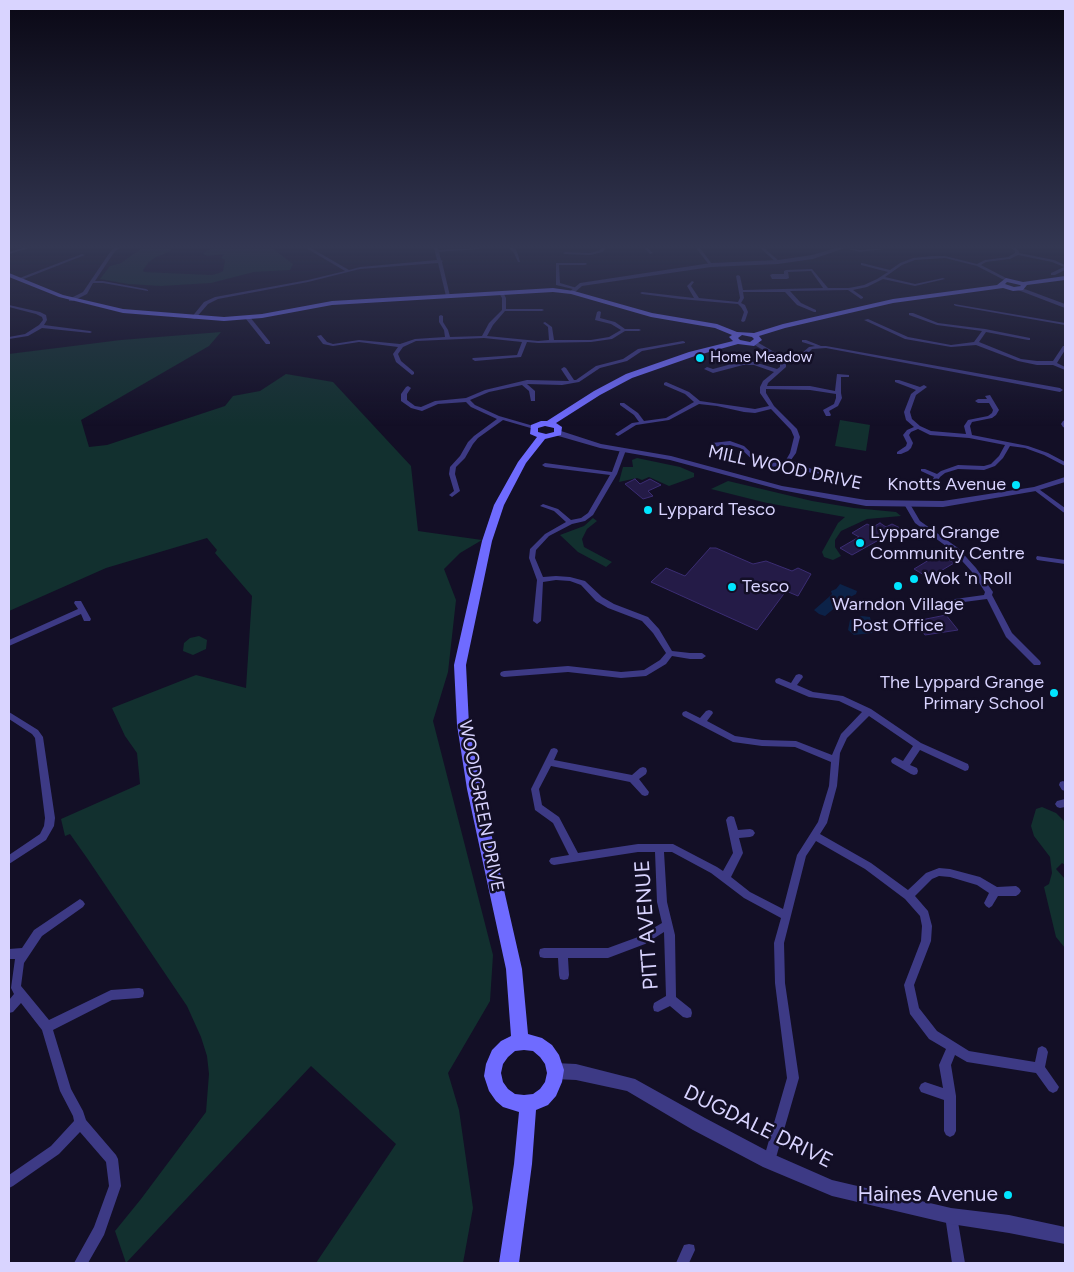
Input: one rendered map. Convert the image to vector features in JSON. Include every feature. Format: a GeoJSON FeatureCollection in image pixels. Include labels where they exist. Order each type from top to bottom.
{"type":"FeatureCollection","features":[{"type":"Feature","properties":{"kind":"main road"},"geometry":{"type":"LineString","coordinates":[[106,307],[123,311],[192,318],[224,319],[248,318],[308,307]]}},
{"type":"Feature","properties":{"kind":"main road"},"geometry":{"type":"LineString","coordinates":[[630,307],[651,314],[717,326],[737,338]]}},
{"type":"Feature","properties":{"kind":"main road"},"geometry":{"type":"LineString","coordinates":[[550,423],[558,427],[558,433],[551,436],[538,432],[539,424],[550,423],[597,393],[629,376],[737,338],[755,339],[783,326],[865,307]]}},
{"type":"Feature","properties":{"kind":"main road","name":"WOODGREEN DRIVE"},"geometry":{"type":"LineString","coordinates":[[520,1041],[514,969],[474,789],[463,725],[460,665],[487,541],[499,505],[538,432]]}},
{"type":"Feature","properties":{"kind":"main road"},"geometry":{"type":"LineString","coordinates":[[520,1041],[536,1042],[543,1047],[553,1062],[555,1071],[550,1089],[536,1102],[528,1105],[518,1105],[502,1095],[496,1086],[494,1076],[498,1057],[503,1049],[520,1041]]}},
{"type":"Feature","properties":{"kind":"main road"},"geometry":{"type":"LineString","coordinates":[[509,1263],[523,1164],[528,1105]]}},
{"type":"Feature","properties":{"kind":"street"},"geometry":{"type":"LineString","coordinates":[[9,338],[26,335],[41,326],[45,320],[44,316],[14,307]]}},
{"type":"Feature","properties":{"kind":"street"},"geometry":{"type":"LineString","coordinates":[[192,318],[202,307]]}},
{"type":"Feature","properties":{"kind":"street"},"geometry":{"type":"LineString","coordinates":[[738,316],[744,319],[746,312],[744,307]]}},
{"type":"Feature","properties":{"kind":"street"},"geometry":{"type":"LineString","coordinates":[[805,307],[814,312]]}},
{"type":"Feature","properties":{"kind":"street"},"geometry":{"type":"LineString","coordinates":[[970,307],[1065,324]]}},
{"type":"Feature","properties":{"kind":"street"},"geometry":{"type":"LineString","coordinates":[[1008,314],[1011,307]]}},
{"type":"Feature","properties":{"kind":"street"},"geometry":{"type":"LineString","coordinates":[[484,337],[491,324],[504,310],[542,310]]}},
{"type":"Feature","properties":{"kind":"street"},"geometry":{"type":"LineString","coordinates":[[599,312],[598,319],[613,323],[624,330]]}},
{"type":"Feature","properties":{"kind":"street"},"geometry":{"type":"LineString","coordinates":[[911,314],[937,324],[985,330],[1028,339]]}},
{"type":"Feature","properties":{"kind":"street"},"geometry":{"type":"LineString","coordinates":[[441,316],[441,322],[448,338]]}},
{"type":"Feature","properties":{"kind":"street"},"geometry":{"type":"LineString","coordinates":[[248,318],[268,343]]}},
{"type":"Feature","properties":{"kind":"street"},"geometry":{"type":"LineString","coordinates":[[866,320],[907,338],[951,346],[976,343],[1020,360],[1054,363],[1065,369]]}},
{"type":"Feature","properties":{"kind":"street"},"geometry":{"type":"LineString","coordinates":[[545,322],[550,328],[552,342]]}},
{"type":"Feature","properties":{"kind":"street"},"geometry":{"type":"LineString","coordinates":[[41,326],[90,332]]}},
{"type":"Feature","properties":{"kind":"street"},"geometry":{"type":"LineString","coordinates":[[412,373],[399,362],[395,354],[401,346],[415,340],[484,337],[552,342],[603,340],[624,330],[639,330]]}},
{"type":"Feature","properties":{"kind":"street"},"geometry":{"type":"LineString","coordinates":[[976,343],[985,330]]}},
{"type":"Feature","properties":{"kind":"street"},"geometry":{"type":"LineString","coordinates":[[319,336],[325,343],[333,345],[359,341],[401,346]]}},
{"type":"Feature","properties":{"kind":"street"},"geometry":{"type":"LineString","coordinates":[[712,445],[730,443],[742,447],[759,463],[769,465],[788,461],[796,446],[797,437],[786,419],[772,407],[763,393],[765,382],[783,367],[783,363],[780,358],[755,339]]}},
{"type":"Feature","properties":{"kind":"street"},"geometry":{"type":"LineString","coordinates":[[475,358],[519,356],[522,353],[524,341]]}},
{"type":"Feature","properties":{"kind":"street"},"geometry":{"type":"LineString","coordinates":[[804,341],[819,346],[1060,390]]}},
{"type":"Feature","properties":{"kind":"street"},"geometry":{"type":"LineString","coordinates":[[408,388],[404,394],[404,401],[422,409],[437,402],[467,400],[488,391],[533,381],[562,383],[571,380],[577,381],[598,366],[625,360],[649,348],[683,342]]}},
{"type":"Feature","properties":{"kind":"street"},"geometry":{"type":"LineString","coordinates":[[780,358],[803,355],[811,348],[819,346]]}},
{"type":"Feature","properties":{"kind":"street"},"geometry":{"type":"LineString","coordinates":[[1054,363],[1063,354],[1065,346]]}},
{"type":"Feature","properties":{"kind":"street"},"geometry":{"type":"LineString","coordinates":[[628,352],[635,354]]}},
{"type":"Feature","properties":{"kind":"street"},"geometry":{"type":"LineString","coordinates":[[707,369],[714,371],[743,363],[778,371]]}},
{"type":"Feature","properties":{"kind":"street"},"geometry":{"type":"LineString","coordinates":[[564,369],[571,380]]}},
{"type":"Feature","properties":{"kind":"street"},"geometry":{"type":"LineString","coordinates":[[818,410],[827,412],[836,406],[839,398],[839,375],[847,376]]}},
{"type":"Feature","properties":{"kind":"street"},"geometry":{"type":"LineString","coordinates":[[897,382],[922,388],[913,396],[907,412],[909,420],[918,428],[930,433],[969,436],[1009,443],[1046,454],[1065,464]]}},
{"type":"Feature","properties":{"kind":"street"},"geometry":{"type":"LineString","coordinates":[[484,383],[488,391]]}},
{"type":"Feature","properties":{"kind":"street"},"geometry":{"type":"LineString","coordinates":[[523,383],[532,391],[533,400]]}},
{"type":"Feature","properties":{"kind":"street"},"geometry":{"type":"LineString","coordinates":[[666,384],[688,393],[698,402]]}},
{"type":"Feature","properties":{"kind":"street"},"geometry":{"type":"LineString","coordinates":[[763,387],[810,388],[838,393]]}},
{"type":"Feature","properties":{"kind":"street"},"geometry":{"type":"LineString","coordinates":[[969,436],[967,426],[970,421],[990,417],[996,410],[989,399],[978,401]]}},
{"type":"Feature","properties":{"kind":"street"},"geometry":{"type":"LineString","coordinates":[[467,400],[473,406],[538,432]]}},
{"type":"Feature","properties":{"kind":"street"},"geometry":{"type":"LineString","coordinates":[[618,434],[642,422],[667,419],[698,402],[744,410],[763,410],[772,407]]}},
{"type":"Feature","properties":{"kind":"street"},"geometry":{"type":"LineString","coordinates":[[622,404],[636,414],[642,422]]}},
{"type":"Feature","properties":{"kind":"street"},"geometry":{"type":"LineString","coordinates":[[452,496],[457,491],[452,474],[453,466],[463,457],[470,443],[476,437],[502,418]]}},
{"type":"Feature","properties":{"kind":"street"},"geometry":{"type":"LineString","coordinates":[[899,453],[909,447],[910,443],[906,435],[918,428]]}},
{"type":"Feature","properties":{"kind":"street"},"geometry":{"type":"LineString","coordinates":[[624,430],[632,432]]}},
{"type":"Feature","properties":{"kind":"street","name":"MILL WOOD DRIVE"},"geometry":{"type":"LineString","coordinates":[[558,433],[600,446],[670,458],[781,488],[866,503],[944,504],[1036,489],[1065,479]]}},
{"type":"Feature","properties":{"kind":"street"},"geometry":{"type":"LineString","coordinates":[[934,483],[937,476],[943,472],[958,468],[984,468],[993,465],[1001,457],[1009,443]]}},
{"type":"Feature","properties":{"kind":"street"},"geometry":{"type":"LineString","coordinates":[[537,621],[540,580],[532,558],[534,549],[547,535],[570,522],[583,520],[591,514],[614,474],[623,450]]}},
{"type":"Feature","properties":{"kind":"street"},"geometry":{"type":"LineString","coordinates":[[788,461],[813,472],[830,473]]}},
{"type":"Feature","properties":{"kind":"street"},"geometry":{"type":"LineString","coordinates":[[546,466],[614,474]]}},
{"type":"Feature","properties":{"kind":"street"},"geometry":{"type":"LineString","coordinates":[[923,470],[937,476]]}},
{"type":"Feature","properties":{"kind":"street"},"geometry":{"type":"LineString","coordinates":[[1036,489],[1065,511]]}},
{"type":"Feature","properties":{"kind":"street"},"geometry":{"type":"LineString","coordinates":[[906,504],[917,522],[960,554],[989,592],[988,595],[1009,634],[1037,663]]}},
{"type":"Feature","properties":{"kind":"street"},"geometry":{"type":"LineString","coordinates":[[544,506],[556,510],[570,522]]}},
{"type":"Feature","properties":{"kind":"street"},"geometry":{"type":"LineString","coordinates":[[1038,558],[1065,562]]}},
{"type":"Feature","properties":{"kind":"street"},"geometry":{"type":"LineString","coordinates":[[540,580],[563,578],[583,583],[599,599],[645,619],[656,631],[670,653],[702,656]]}},
{"type":"Feature","properties":{"kind":"street"},"geometry":{"type":"LineString","coordinates":[[934,604],[986,597],[988,595]]}},
{"type":"Feature","properties":{"kind":"street"},"geometry":{"type":"LineString","coordinates":[[9,643],[79,607],[87,619]]}},
{"type":"Feature","properties":{"kind":"street"},"geometry":{"type":"LineString","coordinates":[[504,674],[568,669],[621,675],[646,673],[664,662],[670,653]]}},
{"type":"Feature","properties":{"kind":"street"},"geometry":{"type":"LineString","coordinates":[[792,687],[799,677]]}},
{"type":"Feature","properties":{"kind":"street"},"geometry":{"type":"LineString","coordinates":[[779,681],[812,695],[840,698],[868,711],[918,745],[965,767]]}},
{"type":"Feature","properties":{"kind":"street"},"geometry":{"type":"LineString","coordinates":[[769,1161],[793,1078],[780,983],[780,944],[802,855],[822,823],[832,786],[834,760],[844,736],[868,711]]}},
{"type":"Feature","properties":{"kind":"street"},"geometry":{"type":"LineString","coordinates":[[701,722],[708,713]]}},
{"type":"Feature","properties":{"kind":"street"},"geometry":{"type":"LineString","coordinates":[[686,714],[732,739],[762,743],[796,744],[834,760]]}},
{"type":"Feature","properties":{"kind":"street"},"geometry":{"type":"LineString","coordinates":[[9,715],[35,732],[39,737],[50,818],[49,826],[43,837],[9,860]]}},
{"type":"Feature","properties":{"kind":"street"},"geometry":{"type":"LineString","coordinates":[[904,766],[918,745]]}},
{"type":"Feature","properties":{"kind":"street"},"geometry":{"type":"LineString","coordinates":[[554,751],[535,788],[538,807],[556,820],[575,858]]}},
{"type":"Feature","properties":{"kind":"street"},"geometry":{"type":"LineString","coordinates":[[895,761],[914,771]]}},
{"type":"Feature","properties":{"kind":"street"},"geometry":{"type":"LineString","coordinates":[[548,762],[633,779],[645,792]]}},
{"type":"Feature","properties":{"kind":"street"},"geometry":{"type":"LineString","coordinates":[[633,779],[643,771]]}},
{"type":"Feature","properties":{"kind":"street"},"geometry":{"type":"LineString","coordinates":[[725,878],[738,853],[731,820]]}},
{"type":"Feature","properties":{"kind":"street"},"geometry":{"type":"LineString","coordinates":[[734,834],[750,833]]}},
{"type":"Feature","properties":{"kind":"street"},"geometry":{"type":"LineString","coordinates":[[814,835],[868,866],[908,896],[924,914],[927,926],[926,940],[909,985],[914,1010],[933,1036],[967,1056],[1039,1068],[1053,1087]]}},
{"type":"Feature","properties":{"kind":"street"},"geometry":{"type":"LineString","coordinates":[[554,861],[638,848],[674,848],[714,870],[747,895],[787,916]]}},
{"type":"Feature","properties":{"kind":"street","name":"PITT AVENUE"},"geometry":{"type":"LineString","coordinates":[[659,848],[662,902],[670,935],[671,998]]}},
{"type":"Feature","properties":{"kind":"street"},"geometry":{"type":"LineString","coordinates":[[908,896],[929,876],[939,872],[950,872],[980,881],[995,892],[1016,891]]}},
{"type":"Feature","properties":{"kind":"street"},"geometry":{"type":"LineString","coordinates":[[989,903],[995,892]]}},
{"type":"Feature","properties":{"kind":"street"},"geometry":{"type":"LineString","coordinates":[[80,904],[38,933],[19,961],[16,988],[47,1027],[66,1091],[79,1115],[80,1123],[112,1159],[115,1186],[99,1230],[81,1263]]}},
{"type":"Feature","properties":{"kind":"street"},"geometry":{"type":"LineString","coordinates":[[544,953],[608,953],[642,941],[668,925]]}},
{"type":"Feature","properties":{"kind":"street"},"geometry":{"type":"LineString","coordinates":[[9,954],[24,953]]}},
{"type":"Feature","properties":{"kind":"street"},"geometry":{"type":"LineString","coordinates":[[563,953],[564,975]]}},
{"type":"Feature","properties":{"kind":"street"},"geometry":{"type":"LineString","coordinates":[[47,1027],[111,994],[139,993]]}},
{"type":"Feature","properties":{"kind":"street"},"geometry":{"type":"LineString","coordinates":[[9,1008],[21,994]]}},
{"type":"Feature","properties":{"kind":"street"},"geometry":{"type":"LineString","coordinates":[[658,1007],[671,998],[686,1013]]}},
{"type":"Feature","properties":{"kind":"street"},"geometry":{"type":"LineString","coordinates":[[950,1131],[950,1096],[945,1065],[952,1048]]}},
{"type":"Feature","properties":{"kind":"street"},"geometry":{"type":"LineString","coordinates":[[1039,1068],[1042,1052]]}},
{"type":"Feature","properties":{"kind":"street","name":"DUGDALE DRIVE"},"geometry":{"type":"LineString","coordinates":[[555,1071],[576,1072],[630,1084],[698,1124],[769,1161],[832,1188],[951,1216],[1009,1224],[1065,1236]]}},
{"type":"Feature","properties":{"kind":"street"},"geometry":{"type":"LineString","coordinates":[[925,1088],[950,1096]]}},
{"type":"Feature","properties":{"kind":"street"},"geometry":{"type":"LineString","coordinates":[[9,1182],[44,1159],[70,1136],[80,1123]]}},
{"type":"Feature","properties":{"kind":"street"},"geometry":{"type":"LineString","coordinates":[[951,1216],[960,1263]]}},
{"type":"Feature","properties":{"kind":"street"},"geometry":{"type":"LineString","coordinates":[[682,1263],[689,1250]]}},
{"type":"Feature","properties":{"kind":"green space"},"geometry":{"type":"Polygon","coordinates":[[[221,332],[209,346],[81,420],[89,447],[107,445],[225,406],[233,396],[260,391],[286,374],[333,382],[411,466],[418,531],[482,540],[460,553],[444,569],[456,600],[448,672],[433,721],[493,955],[490,1001],[448,1073],[459,1110],[473,1208],[463,1263],[316,1263],[396,1144],[311,1066],[126,1263],[115,1231],[206,1112],[209,1074],[207,1056],[187,1006],[70,834],[65,836],[61,819],[140,784],[137,753],[125,736],[112,708],[196,675],[246,688],[252,596],[215,553],[217,550],[207,538],[106,568],[9,611],[9,354],[121,340],[221,332]]]}},
{"type":"Feature","properties":{"kind":"green space"},"geometry":{"type":"Polygon","coordinates":[[[840,420],[870,425],[866,451],[835,446],[840,420]]]}},
{"type":"Feature","properties":{"kind":"green space"},"geometry":{"type":"Polygon","coordinates":[[[637,458],[680,467],[694,473],[694,477],[669,486],[649,477],[642,480],[637,478],[619,482],[623,467],[633,467],[632,460],[637,458]]]}},
{"type":"Feature","properties":{"kind":"green space"},"geometry":{"type":"Polygon","coordinates":[[[728,481],[812,501],[896,512],[901,516],[867,519],[841,531],[835,540],[835,547],[841,556],[833,560],[824,557],[822,552],[838,523],[845,517],[767,503],[711,489],[728,481]]]}},
{"type":"Feature","properties":{"kind":"green space"},"geometry":{"type":"Polygon","coordinates":[[[593,518],[597,521],[587,529],[582,539],[584,547],[612,562],[606,567],[578,552],[560,535],[584,526],[593,518]]]}},
{"type":"Feature","properties":{"kind":"green space"},"geometry":{"type":"Polygon","coordinates":[[[199,636],[207,640],[206,649],[193,655],[183,651],[184,643],[190,638],[199,636]]]}},
{"type":"Feature","properties":{"kind":"green space"},"geometry":{"type":"Polygon","coordinates":[[[1042,807],[1056,813],[1064,821],[1065,826],[1065,865],[1062,863],[1056,869],[1065,879],[1065,948],[1056,937],[1044,887],[1049,884],[1052,873],[1050,857],[1034,836],[1031,826],[1036,809],[1042,807]]]}},
{"type":"Feature","properties":{"kind":"water"},"geometry":{"type":"Polygon","coordinates":[[[840,584],[857,591],[856,594],[843,601],[825,616],[814,610],[832,594],[831,591],[840,584]]]}},
{"type":"Feature","properties":{"kind":"water"},"geometry":{"type":"Polygon","coordinates":[[[862,616],[870,617],[872,633],[854,635],[848,630],[850,620],[862,616]]]}},
{"type":"Feature","properties":{"kind":"building"},"geometry":{"type":"Polygon","coordinates":[[[635,479],[640,484],[650,479],[661,485],[648,491],[653,496],[643,499],[625,484],[635,479]]]}},
{"type":"Feature","properties":{"kind":"building","name":"Lyppard Grange Community Centre"},"geometry":{"type":"Polygon","coordinates":[[[880,523],[886,527],[892,524],[900,528],[852,555],[840,548],[859,537],[852,533],[867,524],[873,527],[880,523]]]}},
{"type":"Feature","properties":{"kind":"building","name":"Tesco"},"geometry":{"type":"Polygon","coordinates":[[[710,548],[716,548],[753,564],[766,561],[792,571],[798,568],[811,574],[798,596],[786,591],[757,630],[651,582],[666,568],[685,576],[710,548]]]}},
{"type":"Feature","properties":{"kind":"building"},"geometry":{"type":"Polygon","coordinates":[[[939,554],[954,563],[929,578],[914,569],[939,554]]]}},
{"type":"Feature","properties":{"kind":"building"},"geometry":{"type":"Polygon","coordinates":[[[946,615],[958,630],[925,635],[916,621],[946,615]]]}},
{"type":"Feature","properties":{"kind":"place","name":"Home Meadow"},"geometry":{"type":"Point","coordinates":[700,358]}},
{"type":"Feature","properties":{"kind":"place","name":"Knotts Avenue"},"geometry":{"type":"Point","coordinates":[1016,485]}},
{"type":"Feature","properties":{"kind":"place","name":"Lyppard Tesco"},"geometry":{"type":"Point","coordinates":[648,510]}},
{"type":"Feature","properties":{"kind":"place","name":"Lyppard Grange Community Centre"},"geometry":{"type":"Point","coordinates":[860,543]}},
{"type":"Feature","properties":{"kind":"place","name":"Wok 'n Roll"},"geometry":{"type":"Point","coordinates":[914,579]}},
{"type":"Feature","properties":{"kind":"place","name":"Warndon Village Post Office"},"geometry":{"type":"Point","coordinates":[898,586]}},
{"type":"Feature","properties":{"kind":"place","name":"Tesco"},"geometry":{"type":"Point","coordinates":[732,587]}},
{"type":"Feature","properties":{"kind":"place","name":"The Lyppard Grange Primary School"},"geometry":{"type":"Point","coordinates":[1054,693]}},
{"type":"Feature","properties":{"kind":"place","name":"Haines Avenue"},"geometry":{"type":"Point","coordinates":[1008,1195]}}]}
